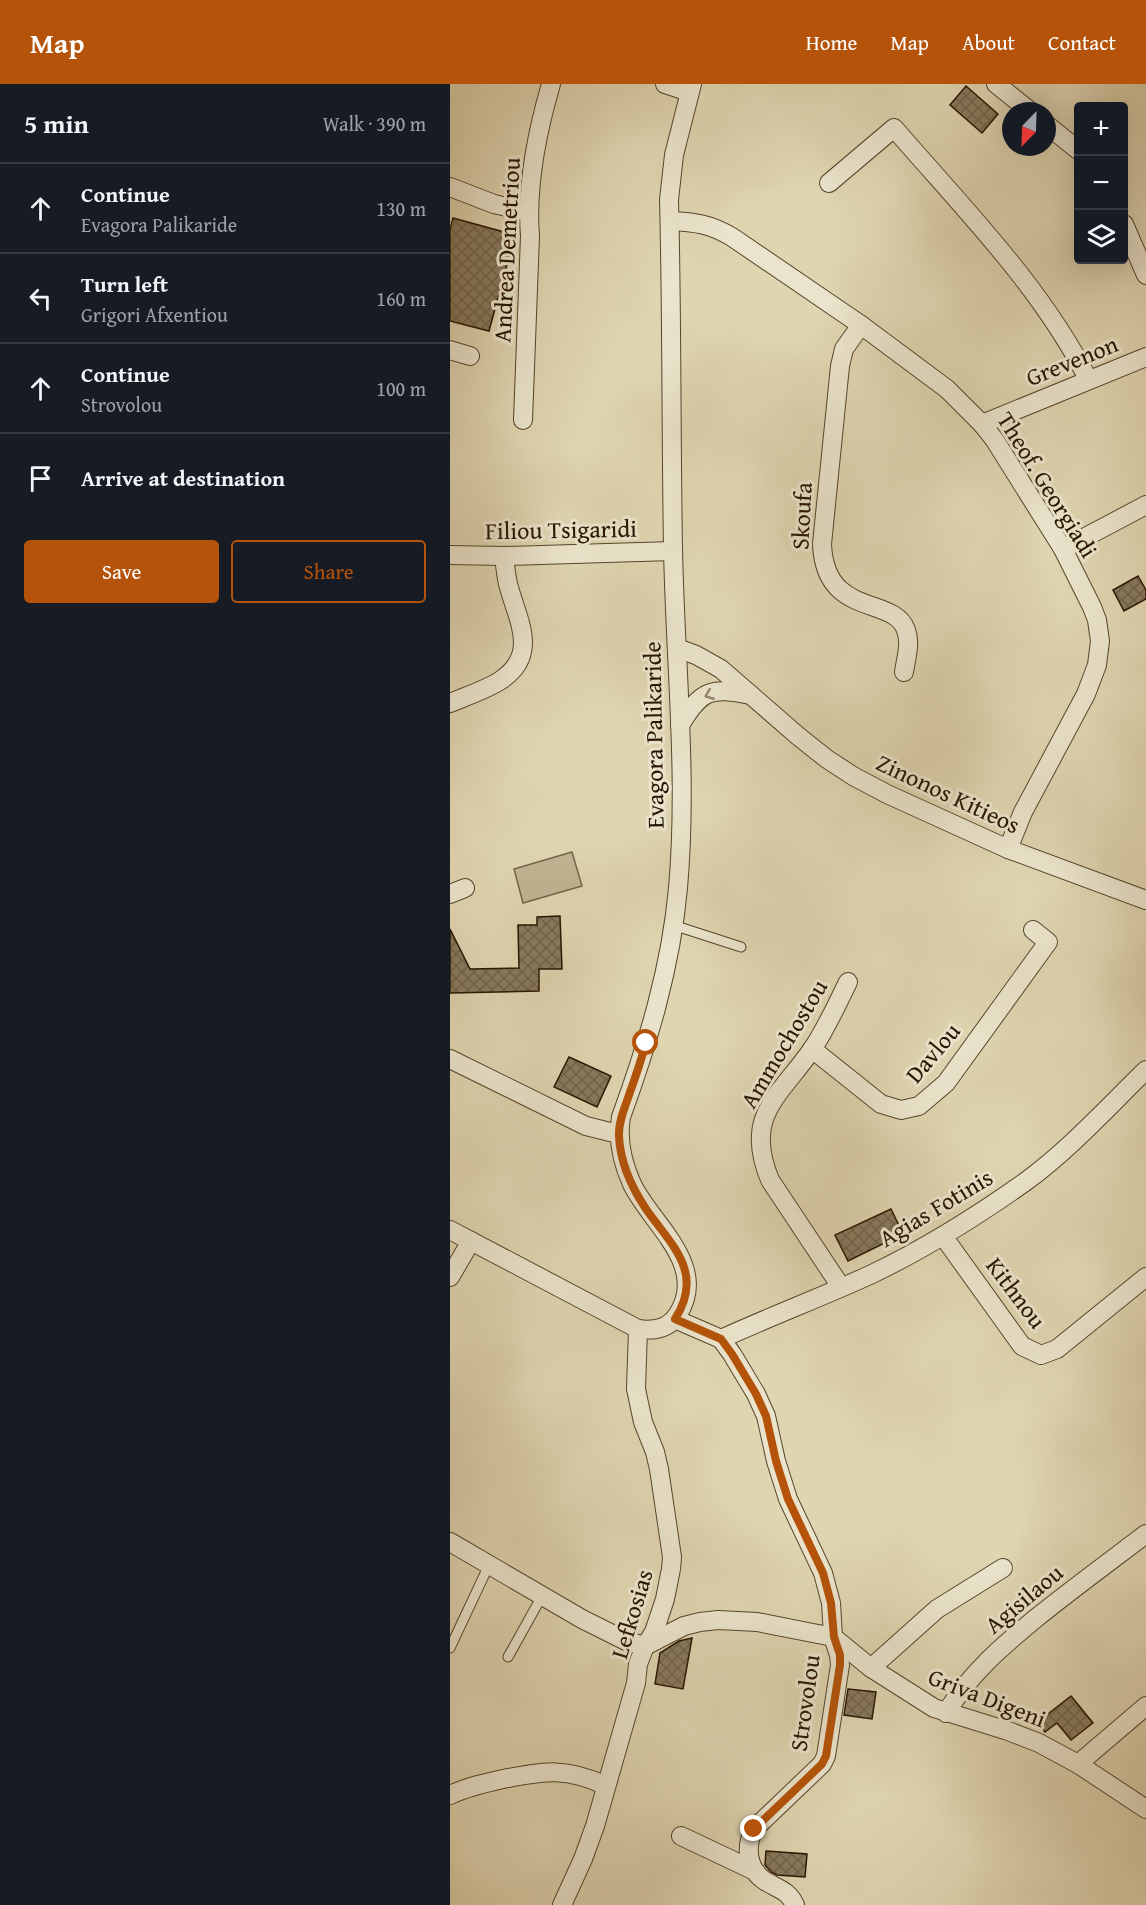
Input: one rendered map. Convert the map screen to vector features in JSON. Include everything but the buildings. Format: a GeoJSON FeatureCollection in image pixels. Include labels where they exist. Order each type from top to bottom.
{"type":"FeatureCollection","features":[{"type":"Feature","properties":{"kind":"street","name":"Andrea Demetriou"},"geometry":{"type":"LineString","coordinates":[[523,420],[530,236],[528,212],[538,139],[551,84]]}},
{"type":"Feature","properties":{"kind":"street"},"geometry":{"type":"LineString","coordinates":[[665,84],[691,88]]}},
{"type":"Feature","properties":{"kind":"street"},"geometry":{"type":"LineString","coordinates":[[1007,87],[1021,102]]}},
{"type":"Feature","properties":{"kind":"street","name":"Evagora Palikaride"},"geometry":{"type":"LineString","coordinates":[[675,1319],[680,1311],[686,1290],[684,1267],[675,1245],[648,1211],[635,1189],[622,1155],[618,1134],[657,1005],[678,889],[682,785],[673,551],[670,221],[672,169],[691,88]]}},
{"type":"Feature","properties":{"kind":"street"},"geometry":{"type":"LineString","coordinates":[[829,183],[894,128],[1024,279],[1061,329],[1088,379]]}},
{"type":"Feature","properties":{"kind":"street"},"geometry":{"type":"LineString","coordinates":[[1056,132],[1074,147]]}},
{"type":"Feature","properties":{"kind":"street"},"geometry":{"type":"LineString","coordinates":[[450,187],[494,204],[528,212]]}},
{"type":"Feature","properties":{"kind":"street","name":"Theof. Georgiadi"},"geometry":{"type":"LineString","coordinates":[[670,221],[698,222],[719,230],[861,325],[947,389],[994,439],[1063,549],[1096,620],[1100,654],[1086,694],[1023,812],[1008,849]]}},
{"type":"Feature","properties":{"kind":"street"},"geometry":{"type":"LineString","coordinates":[[1128,233],[1146,275]]}},
{"type":"Feature","properties":{"kind":"street","name":"Skoufa"},"geometry":{"type":"LineString","coordinates":[[861,325],[844,349],[840,366],[822,556],[829,576],[842,592],[893,615],[905,627],[908,642],[904,672]]}},
{"type":"Feature","properties":{"kind":"street"},"geometry":{"type":"LineString","coordinates":[[450,350],[470,356]]}},
{"type":"Feature","properties":{"kind":"street","name":"Grevenon"},"geometry":{"type":"LineString","coordinates":[[982,424],[1146,357]]}},
{"type":"Feature","properties":{"kind":"street"},"geometry":{"type":"LineString","coordinates":[[1063,549],[1146,505]]}},
{"type":"Feature","properties":{"kind":"street","name":"Filiou Tsigaridi"},"geometry":{"type":"LineString","coordinates":[[450,555],[504,556],[673,551]]}},
{"type":"Feature","properties":{"kind":"street"},"geometry":{"type":"LineString","coordinates":[[450,703],[495,684],[510,673],[519,659],[524,641],[508,583],[504,556]]}},
{"type":"Feature","properties":{"kind":"street","name":"Zinonos Kitieos"},"geometry":{"type":"LineString","coordinates":[[677,648],[722,669],[827,759],[853,776],[1008,849],[1146,900]]}},
{"type":"Feature","properties":{"kind":"street"},"geometry":{"type":"LineString","coordinates":[[680,725],[690,708],[710,693],[725,690],[751,695]]}},
{"type":"Feature","properties":{"kind":"street","name":"Davlou"},"geometry":{"type":"LineString","coordinates":[[812,1049],[881,1104],[901,1110],[919,1106],[946,1083],[1048,942],[1033,930]]}},
{"type":"Feature","properties":{"kind":"street","name":"Ammochostou"},"geometry":{"type":"LineString","coordinates":[[841,1287],[770,1180],[762,1152],[761,1125],[771,1103],[825,1029],[848,982]]}},
{"type":"Feature","properties":{"kind":"street"},"geometry":{"type":"LineString","coordinates":[[450,1059],[586,1126],[618,1134]]}},
{"type":"Feature","properties":{"kind":"street","name":"Agias Fotinis"},"geometry":{"type":"LineString","coordinates":[[721,1339],[873,1273],[943,1236],[1027,1180],[1062,1151],[1146,1070]]}},
{"type":"Feature","properties":{"kind":"street"},"geometry":{"type":"LineString","coordinates":[[450,1230],[638,1329],[662,1328],[675,1319],[721,1339]]}},
{"type":"Feature","properties":{"kind":"street","name":"Kithnou"},"geometry":{"type":"LineString","coordinates":[[943,1236],[1022,1346],[1041,1355],[1057,1349],[1146,1278]]}},
{"type":"Feature","properties":{"kind":"street"},"geometry":{"type":"LineString","coordinates":[[450,1277],[471,1241]]}},
{"type":"Feature","properties":{"kind":"street","name":"Lefkosias"},"geometry":{"type":"LineString","coordinates":[[562,1905],[583,1859],[636,1683],[638,1665],[645,1646],[654,1632],[665,1599],[671,1569],[672,1557],[659,1469],[636,1389],[638,1329]]}},
{"type":"Feature","properties":{"kind":"street","name":"Strovolou"},"geometry":{"type":"LineString","coordinates":[[721,1339],[744,1372],[766,1416],[776,1461],[788,1499],[823,1573],[831,1603],[834,1637],[840,1655],[826,1756],[816,1771],[754,1829],[748,1848],[749,1859],[755,1871]]}},
{"type":"Feature","properties":{"kind":"street","name":"Agisilaou"},"geometry":{"type":"LineString","coordinates":[[946,1713],[970,1678],[1016,1635],[1146,1534]]}},
{"type":"Feature","properties":{"kind":"street"},"geometry":{"type":"LineString","coordinates":[[450,1542],[588,1623],[626,1641],[645,1646]]}},
{"type":"Feature","properties":{"kind":"street"},"geometry":{"type":"LineString","coordinates":[[871,1668],[937,1609],[1003,1568]]}},
{"type":"Feature","properties":{"kind":"street","name":"Griva Digeni"},"geometry":{"type":"LineString","coordinates":[[645,1646],[684,1626],[718,1620],[757,1622],[834,1637],[871,1668],[924,1702],[946,1713],[1024,1737],[1078,1764],[1146,1809]]}},
{"type":"Feature","properties":{"kind":"street"},"geometry":{"type":"LineString","coordinates":[[1078,1764],[1146,1706]]}},
{"type":"Feature","properties":{"kind":"street"},"geometry":{"type":"LineString","coordinates":[[450,1795],[483,1783],[552,1771],[580,1775],[606,1786]]}},
{"type":"Feature","properties":{"kind":"street"},"geometry":{"type":"LineString","coordinates":[[681,1836],[755,1871],[763,1880],[788,1894],[795,1905]]}},
{"type":"Feature","properties":{"kind":"lane"},"geometry":{"type":"LineString","coordinates":[[673,925],[741,947]]}},
{"type":"Feature","properties":{"kind":"lane"},"geometry":{"type":"LineString","coordinates":[[450,1648],[489,1565]]}},
{"type":"Feature","properties":{"kind":"lane"},"geometry":{"type":"LineString","coordinates":[[508,1657],[542,1596]]}},
{"type":"Feature","properties":{"kind":"shaded area"},"geometry":{"type":"Polygon","coordinates":[[[572,852],[582,886],[523,903],[514,869],[572,852]]]}},
{"type":"Feature","properties":{"kind":"route"},"geometry":{"type":"LineString","coordinates":[[646,1043],[621,1118],[618,1134],[622,1155],[639,1197],[675,1245],[684,1267],[686,1290],[680,1311],[675,1319],[721,1339],[744,1372],[766,1416],[781,1481],[823,1573],[831,1603],[834,1637],[840,1655],[826,1756],[816,1771],[754,1829]]}}]}
